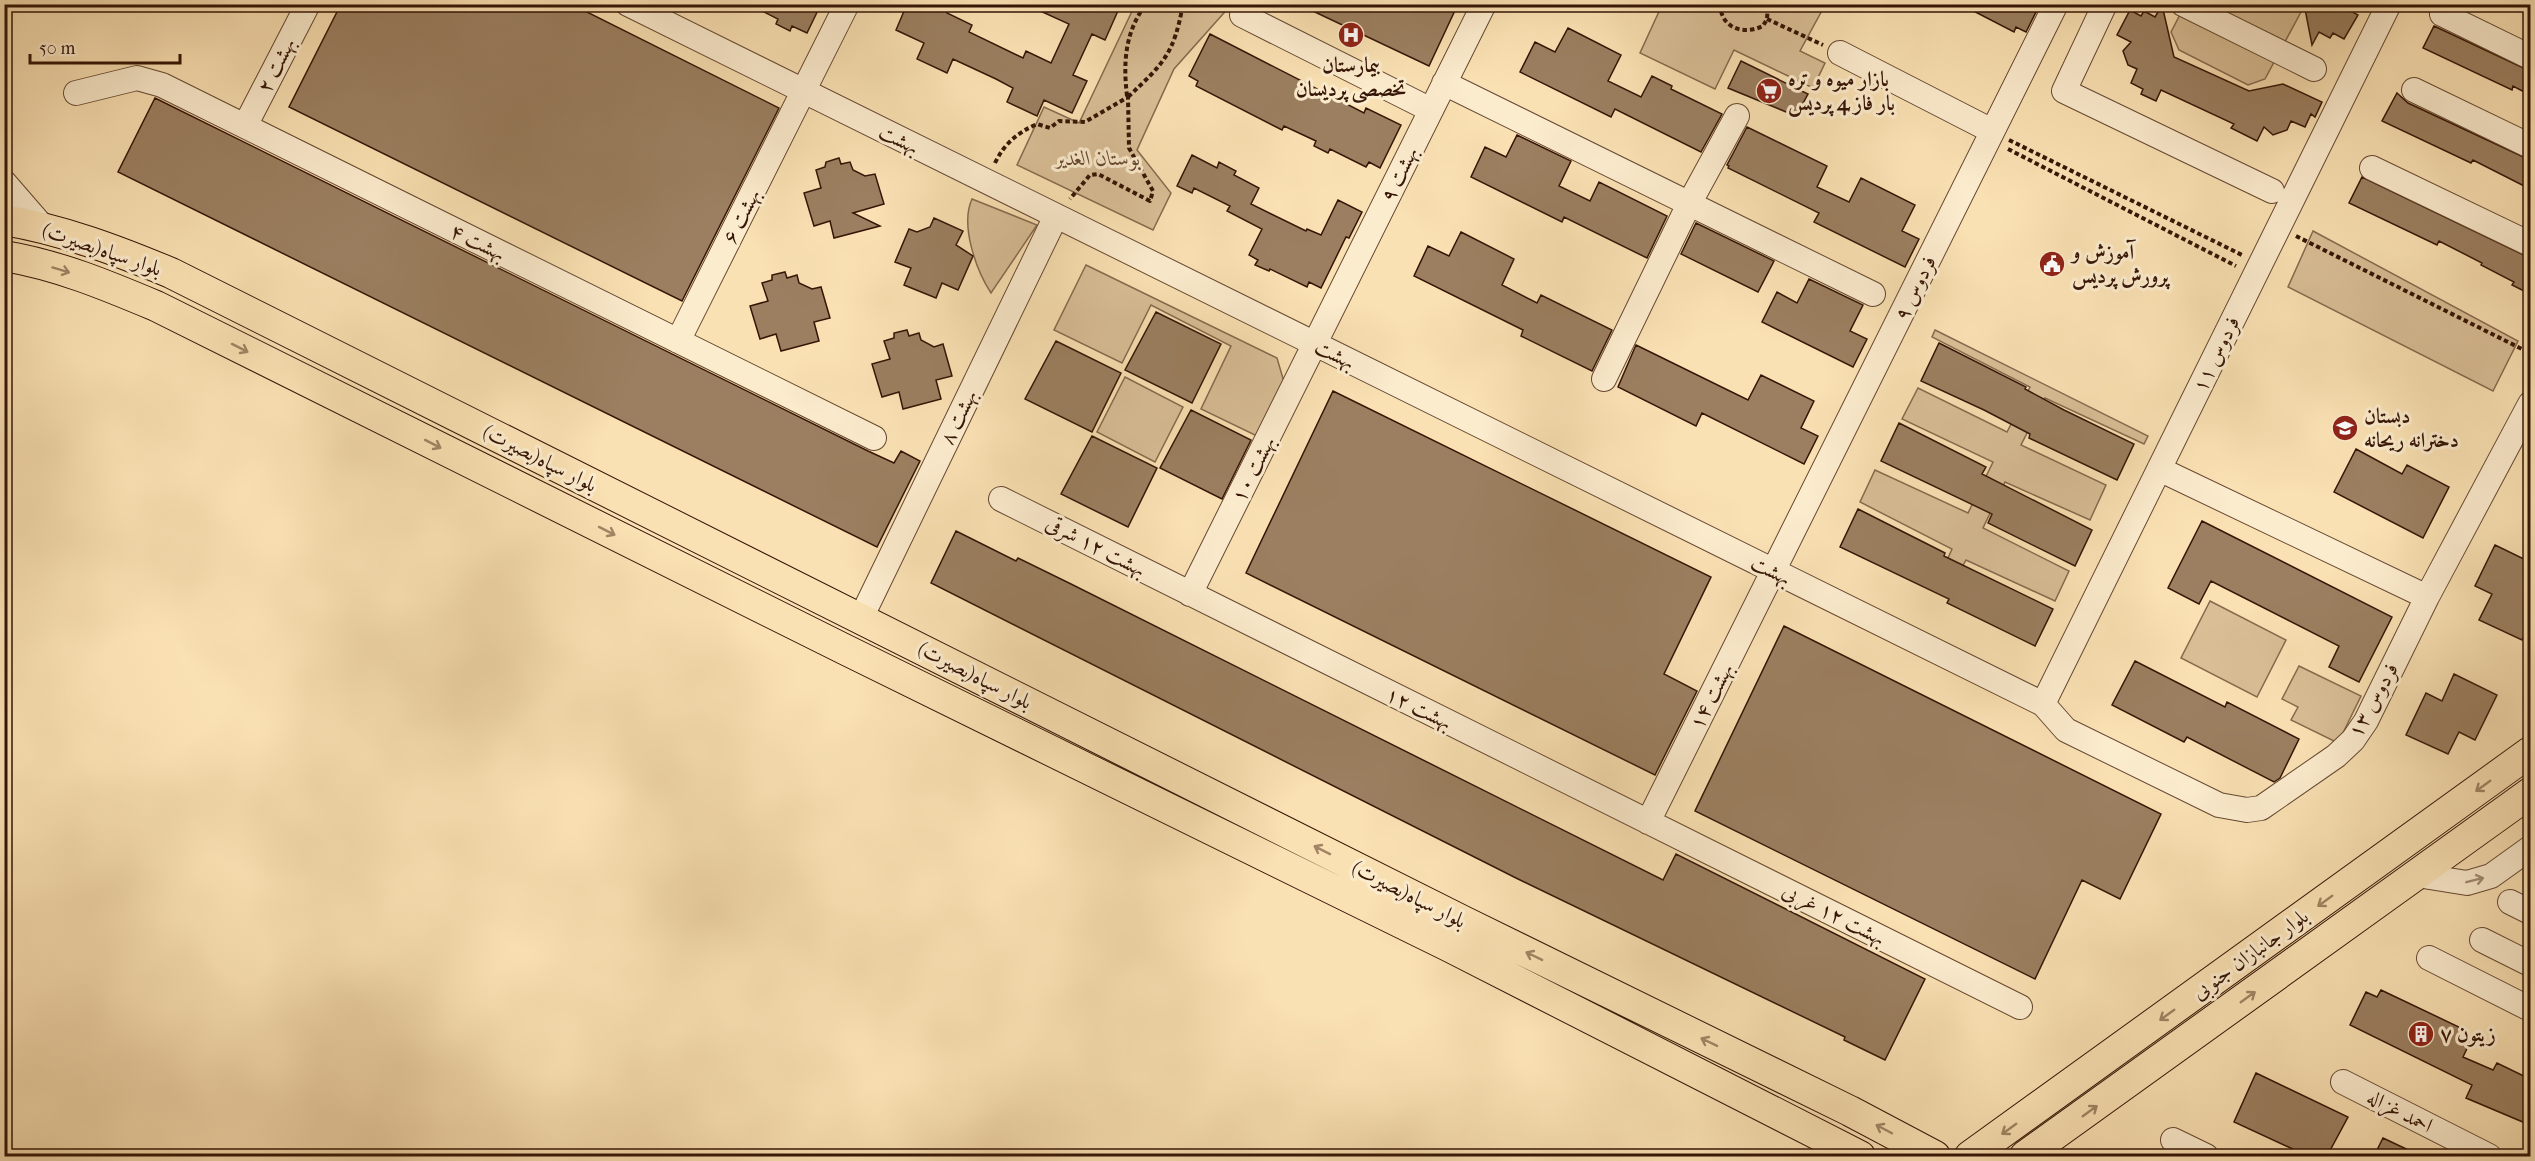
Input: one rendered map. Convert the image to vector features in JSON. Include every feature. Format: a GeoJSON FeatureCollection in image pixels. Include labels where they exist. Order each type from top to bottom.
{"type":"FeatureCollection","features":[{"type":"Feature","properties":{"kind":"main road","name":"بلوار سپاه(بصیرت)"},"geometry":{"type":"LineString","coordinates":[[4,220],[43,227],[102,245],[171,273],[1935,1156]]}},
{"type":"Feature","properties":{"kind":"main road","name":"بلوار سپاه(بصیرت)"},"geometry":{"type":"LineString","coordinates":[[10,260],[90,279],[156,306],[844,649],[1450,947],[1860,1156]]}},
{"type":"Feature","properties":{"kind":"main road"},"geometry":{"type":"LineString","coordinates":[[387,421],[403,389]]}},
{"type":"Feature","properties":{"kind":"main road"},"geometry":{"type":"LineString","coordinates":[[844,649],[861,618]]}},
{"type":"Feature","properties":{"kind":"main road","name":"بلوار جانبازان جنوبی"},"geometry":{"type":"LineString","coordinates":[[1970,1156],[2530,752]]}},
{"type":"Feature","properties":{"kind":"main road","name":"بلوار جانبازان جنوبی"},"geometry":{"type":"LineString","coordinates":[[2025,1156],[2530,793]]}},
{"type":"Feature","properties":{"kind":"street","name":"بهشت ۲"},"geometry":{"type":"LineString","coordinates":[[245,126],[308,4]]}},
{"type":"Feature","properties":{"kind":"street","name":"بهشت"},"geometry":{"type":"LineString","coordinates":[[628,4],[2043,704]]}},
{"type":"Feature","properties":{"kind":"street","name":"بهشت ۶"},"geometry":{"type":"LineString","coordinates":[[678,341],[848,4]]}},
{"type":"Feature","properties":{"kind":"street","name":"بهشت ۹"},"geometry":{"type":"LineString","coordinates":[[1315,344],[1484,4]]}},
{"type":"Feature","properties":{"kind":"street","name":"فردوس ۹"},"geometry":{"type":"LineString","coordinates":[[1773,571],[2056,4]]}},
{"type":"Feature","properties":{"kind":"street"},"geometry":{"type":"LineString","coordinates":[[2105,4],[2064,91],[2272,191]]}},
{"type":"Feature","properties":{"kind":"street"},"geometry":{"type":"LineString","coordinates":[[2183,4],[2314,69]]}},
{"type":"Feature","properties":{"kind":"street","name":"فردوس ۱۱"},"geometry":{"type":"LineString","coordinates":[[2043,704],[2389,4]]}},
{"type":"Feature","properties":{"kind":"street"},"geometry":{"type":"LineString","coordinates":[[2442,14],[2530,57]]}},
{"type":"Feature","properties":{"kind":"street"},"geometry":{"type":"LineString","coordinates":[[1242,15],[1431,110]]}},
{"type":"Feature","properties":{"kind":"street"},"geometry":{"type":"LineString","coordinates":[[1840,53],[1990,135]]}},
{"type":"Feature","properties":{"kind":"street","name":"بهشت ۴"},"geometry":{"type":"LineString","coordinates":[[76,93],[137,78],[162,85],[874,438]]}},
{"type":"Feature","properties":{"kind":"street"},"geometry":{"type":"LineString","coordinates":[[1444,84],[1873,294]]}},
{"type":"Feature","properties":{"kind":"street"},"geometry":{"type":"LineString","coordinates":[[2414,90],[2530,146]]}},
{"type":"Feature","properties":{"kind":"street"},"geometry":{"type":"LineString","coordinates":[[1604,379],[1689,204],[1737,116]]}},
{"type":"Feature","properties":{"kind":"street"},"geometry":{"type":"LineString","coordinates":[[2372,168],[2530,244]]}},
{"type":"Feature","properties":{"kind":"street"},"geometry":{"type":"LineString","coordinates":[[4,182],[43,227]]}},
{"type":"Feature","properties":{"kind":"street","name":"بهشت ۸"},"geometry":{"type":"LineString","coordinates":[[861,618],[1056,216]]}},
{"type":"Feature","properties":{"kind":"street","name":"بهشت ۱۰"},"geometry":{"type":"LineString","coordinates":[[1190,594],[1315,344]]}},
{"type":"Feature","properties":{"kind":"street","name":"فردوس ۱۳"},"geometry":{"type":"LineString","coordinates":[[2043,704],[2066,730],[2218,805],[2240,810],[2261,807],[2336,756],[2353,740],[2366,721],[2427,597],[2530,404]]}},
{"type":"Feature","properties":{"kind":"street"},"geometry":{"type":"LineString","coordinates":[[2159,469],[2427,597]]}},
{"type":"Feature","properties":{"kind":"street","name":"بهشت ۱۲ شرقی"},"geometry":{"type":"LineString","coordinates":[[1001,499],[1190,594]]}},
{"type":"Feature","properties":{"kind":"street","name":"بهشت ۱۴"},"geometry":{"type":"LineString","coordinates":[[1648,822],[1773,571]]}},
{"type":"Feature","properties":{"kind":"street","name":"بهشت ۱۲"},"geometry":{"type":"LineString","coordinates":[[1190,594],[1648,822]]}},
{"type":"Feature","properties":{"kind":"street","name":"بهشت ۱۲ غربی"},"geometry":{"type":"LineString","coordinates":[[1648,822],[2020,1007]]}},
{"type":"Feature","properties":{"kind":"street"},"geometry":{"type":"LineString","coordinates":[[2417,875],[2467,883],[2491,876],[2530,848]]}},
{"type":"Feature","properties":{"kind":"street"},"geometry":{"type":"LineString","coordinates":[[1450,947],[1463,921]]}},
{"type":"Feature","properties":{"kind":"street"},"geometry":{"type":"LineString","coordinates":[[2482,940],[2530,964]]}},
{"type":"Feature","properties":{"kind":"street"},"geometry":{"type":"LineString","coordinates":[[2429,958],[2530,1009]]}},
{"type":"Feature","properties":{"kind":"street","name":"احمد غزاله"},"geometry":{"type":"LineString","coordinates":[[2343,1082],[2489,1156]]}},
{"type":"Feature","properties":{"kind":"street"},"geometry":{"type":"LineString","coordinates":[[2173,1140],[2206,1156]]}},
{"type":"Feature","properties":{"kind":"path"},"geometry":{"type":"LineString","coordinates":[[1056,216],[1090,175],[1098,174],[1150,201],[1153,191],[1129,148],[1128,97],[1124,66],[1132,26],[1146,4]]}},
{"type":"Feature","properties":{"kind":"path"},"geometry":{"type":"LineString","coordinates":[[987,182],[1003,147],[1025,129],[1037,124],[1050,128],[1059,121],[1085,122],[1128,97],[1154,73],[1171,51],[1183,4]]}},
{"type":"Feature","properties":{"kind":"path"},"geometry":{"type":"LineString","coordinates":[[1719,4],[1725,22],[1738,30],[1754,30],[1763,26],[1767,19],[1768,4]]}},
{"type":"Feature","properties":{"kind":"path"},"geometry":{"type":"LineString","coordinates":[[1767,19],[1840,53]]}},
{"type":"Feature","properties":{"kind":"path"},"geometry":{"type":"LineString","coordinates":[[1990,135],[2257,270]]}},
{"type":"Feature","properties":{"kind":"path"},"geometry":{"type":"LineString","coordinates":[[1990,135],[2257,270]]}},
{"type":"Feature","properties":{"kind":"path"},"geometry":{"type":"LineString","coordinates":[[2279,227],[2530,353]]}},
{"type":"Feature","properties":{"kind":"green space","name":"بوستان الغدیر"},"geometry":{"type":"Polygon","coordinates":[[[1135,5],[1231,5],[1174,69],[1137,150],[1171,193],[1153,230],[1017,165],[1044,107],[1079,123],[1135,5]]]}},
{"type":"Feature","properties":{"kind":"green space"},"geometry":{"type":"Polygon","coordinates":[[[1662,5],[1825,5],[1800,51],[1825,63],[1813,88],[1734,50],[1715,89],[1640,53],[1662,5]]]}},
{"type":"Feature","properties":{"kind":"green space"},"geometry":{"type":"Polygon","coordinates":[[[2185,5],[2298,5],[2301,12],[2265,79],[2248,85],[2179,50],[2171,32],[2185,5]]]}},
{"type":"Feature","properties":{"kind":"green space"},"geometry":{"type":"Polygon","coordinates":[[[972,199],[1037,225],[991,293],[971,247],[968,221],[972,199]]]}},
{"type":"Feature","properties":{"kind":"green space"},"geometry":{"type":"Polygon","coordinates":[[[2313,231],[2518,341],[2493,391],[2288,287],[2313,231]]]}},
{"type":"Feature","properties":{"kind":"green space"},"geometry":{"type":"Polygon","coordinates":[[[1086,265],[1277,358],[1284,382],[1259,437],[1201,409],[1231,346],[1151,305],[1122,363],[1054,330],[1086,265]]]}},
{"type":"Feature","properties":{"kind":"green space"},"geometry":{"type":"Polygon","coordinates":[[[1935,330],[2148,436],[2144,444],[2045,398],[2021,445],[2106,485],[2090,520],[2005,482],[1983,528],[2069,571],[2055,601],[1966,560],[1948,593],[1935,587],[1952,549],[1860,502],[1875,470],[1968,513],[1993,462],[1902,419],[1918,388],[2007,432],[2030,387],[1932,337],[1935,330]]]}},
{"type":"Feature","properties":{"kind":"green space"},"geometry":{"type":"Polygon","coordinates":[[[1125,377],[1183,407],[1155,462],[1097,432],[1125,377]]]}},
{"type":"Feature","properties":{"kind":"green space"},"geometry":{"type":"Polygon","coordinates":[[[2210,601],[2286,640],[2257,697],[2181,658],[2210,601]]]}},
{"type":"Feature","properties":{"kind":"green space"},"geometry":{"type":"Polygon","coordinates":[[[2299,666],[2361,696],[2338,743],[2291,720],[2298,707],[2282,699],[2299,666]]]}},
{"type":"Feature","properties":{"kind":"building"},"geometry":{"type":"Polygon","coordinates":[[[341,4],[571,4],[779,108],[682,301],[289,107],[341,4]]]}},
{"type":"Feature","properties":{"kind":"building"},"geometry":{"type":"Polygon","coordinates":[[[748,4],[821,4],[807,33],[792,26],[790,31],[776,24],[778,19],[748,4]]]}},
{"type":"Feature","properties":{"kind":"building"},"geometry":{"type":"Polygon","coordinates":[[[907,4],[951,4],[947,13],[972,25],[969,32],[1023,58],[1026,51],[1051,63],[1069,24],[1025,4],[1121,4],[1105,40],[1092,34],[1073,75],[1087,81],[1072,113],[1044,100],[1037,116],[1007,102],[1013,88],[996,79],[953,59],[947,73],[917,59],[924,43],[896,30],[907,4]]]}},
{"type":"Feature","properties":{"kind":"building"},"geometry":{"type":"Polygon","coordinates":[[[1298,4],[1458,4],[1429,66],[1298,4]]]}},
{"type":"Feature","properties":{"kind":"building"},"geometry":{"type":"Polygon","coordinates":[[[1960,4],[2040,4],[2026,32],[2016,27],[2014,32],[1960,4]]]}},
{"type":"Feature","properties":{"kind":"building"},"geometry":{"type":"Polygon","coordinates":[[[2304,4],[2339,4],[2358,15],[2344,39],[2333,33],[2330,38],[2319,32],[2312,45],[2304,4]]]}},
{"type":"Feature","properties":{"kind":"building"},"geometry":{"type":"Polygon","coordinates":[[[2162,5],[2174,57],[2249,91],[2283,84],[2322,102],[2315,117],[2311,114],[2305,127],[2291,121],[2287,130],[2273,135],[2264,127],[2257,141],[2231,128],[2234,124],[2161,90],[2156,101],[2141,94],[2143,89],[2131,83],[2137,69],[2128,65],[2123,51],[2131,42],[2117,35],[2130,10],[2141,16],[2144,11],[2155,17],[2162,5]]]}},
{"type":"Feature","properties":{"kind":"building"},"geometry":{"type":"Polygon","coordinates":[[[2434,26],[2530,71],[2530,95],[2513,86],[2512,90],[2423,48],[2434,26]]]}},
{"type":"Feature","properties":{"kind":"building"},"geometry":{"type":"Polygon","coordinates":[[[1568,28],[1621,55],[1608,81],[1641,97],[1652,76],[1672,86],[1671,89],[1722,114],[1701,152],[1615,109],[1611,117],[1520,72],[1535,42],[1555,52],[1568,28]]]}},
{"type":"Feature","properties":{"kind":"building"},"geometry":{"type":"Polygon","coordinates":[[[1210,34],[1364,113],[1366,108],[1401,125],[1380,168],[1369,162],[1366,167],[1330,149],[1328,153],[1314,146],[1316,141],[1284,126],[1282,130],[1196,86],[1198,81],[1189,76],[1210,34]]]}},
{"type":"Feature","properties":{"kind":"building","name":"بازار میوه و تره بار فاز 4 پردیس"},"geometry":{"type":"Polygon","coordinates":[[[1741,61],[1808,94],[1796,116],[1728,88],[1741,61]]]}},
{"type":"Feature","properties":{"kind":"building"},"geometry":{"type":"Polygon","coordinates":[[[2397,93],[2408,103],[2530,160],[2530,189],[2473,160],[2471,163],[2382,121],[2397,93]]]}},
{"type":"Feature","properties":{"kind":"building"},"geometry":{"type":"Polygon","coordinates":[[[155,98],[868,451],[894,463],[901,451],[920,461],[877,547],[118,172],[155,98]]]}},
{"type":"Feature","properties":{"kind":"building"},"geometry":{"type":"Polygon","coordinates":[[[1747,127],[1827,166],[1817,187],[1849,202],[1861,178],[1915,205],[1902,231],[1919,239],[1905,267],[1814,222],[1819,213],[1728,168],[1727,165],[1747,127]]]}},
{"type":"Feature","properties":{"kind":"building"},"geometry":{"type":"Polygon","coordinates":[[[1517,135],[1571,161],[1559,186],[1590,201],[1599,182],[1667,216],[1647,258],[1564,217],[1562,222],[1471,177],[1485,147],[1506,157],[1517,135]]]}},
{"type":"Feature","properties":{"kind":"building"},"geometry":{"type":"Polygon","coordinates":[[[1192,155],[1217,168],[1219,162],[1236,171],[1234,175],[1259,188],[1251,204],[1306,231],[1307,229],[1321,235],[1338,200],[1362,212],[1349,238],[1346,237],[1321,288],[1309,282],[1307,287],[1270,269],[1269,271],[1255,265],[1258,260],[1249,255],[1262,229],[1227,211],[1230,206],[1194,188],[1192,193],[1177,186],[1192,155]]]}},
{"type":"Feature","properties":{"kind":"building"},"geometry":{"type":"Polygon","coordinates":[[[839,158],[841,164],[850,162],[853,170],[865,176],[875,174],[884,204],[853,213],[880,226],[834,238],[830,221],[814,226],[804,193],[821,188],[816,170],[825,167],[826,162],[839,158]]]}},
{"type":"Feature","properties":{"kind":"building"},"geometry":{"type":"Polygon","coordinates":[[[2362,177],[2530,258],[2530,294],[2512,285],[2514,282],[2481,265],[2482,263],[2439,241],[2437,245],[2349,203],[2362,177]]]}},
{"type":"Feature","properties":{"kind":"building"},"geometry":{"type":"Polygon","coordinates":[[[934,218],[963,231],[956,245],[973,256],[958,290],[942,283],[936,298],[904,285],[911,268],[895,262],[909,229],[917,232],[930,227],[934,218]]]}},
{"type":"Feature","properties":{"kind":"building"},"geometry":{"type":"Polygon","coordinates":[[[1696,223],[1774,261],[1758,292],[1681,254],[1696,223]]]}},
{"type":"Feature","properties":{"kind":"building"},"geometry":{"type":"Polygon","coordinates":[[[1461,232],[1514,259],[1502,285],[1537,303],[1541,295],[1612,330],[1592,371],[1521,336],[1523,330],[1414,276],[1428,246],[1449,256],[1461,232]]]}},
{"type":"Feature","properties":{"kind":"building"},"geometry":{"type":"Polygon","coordinates":[[[785,272],[787,278],[797,275],[799,283],[812,289],[821,287],[830,318],[814,322],[819,341],[781,351],[776,334],[760,339],[750,306],[768,301],[762,283],[772,280],[772,275],[785,272]]]}},
{"type":"Feature","properties":{"kind":"building"},"geometry":{"type":"Polygon","coordinates":[[[1809,279],[1863,305],[1850,331],[1867,339],[1853,367],[1762,322],[1777,292],[1797,303],[1809,279]]]}},
{"type":"Feature","properties":{"kind":"building"},"geometry":{"type":"Polygon","coordinates":[[[1156,312],[1221,344],[1192,403],[1125,370],[1156,312]]]}},
{"type":"Feature","properties":{"kind":"building"},"geometry":{"type":"Polygon","coordinates":[[[907,330],[909,336],[919,333],[921,340],[934,347],[943,344],[952,376],[936,380],[941,399],[903,409],[899,392],[882,397],[872,364],[890,359],[884,341],[894,338],[894,333],[907,330]]]}},
{"type":"Feature","properties":{"kind":"building"},"geometry":{"type":"Polygon","coordinates":[[[1056,341],[1121,373],[1092,432],[1025,399],[1056,341]]]}},
{"type":"Feature","properties":{"kind":"building"},"geometry":{"type":"Polygon","coordinates":[[[1939,343],[2026,387],[2025,389],[2064,410],[2134,444],[2117,480],[2029,438],[2030,434],[1984,410],[1921,381],[1939,343]]]}},
{"type":"Feature","properties":{"kind":"building"},"geometry":{"type":"Polygon","coordinates":[[[1636,345],[1748,400],[1761,375],[1814,401],[1801,428],[1818,436],[1804,464],[1702,413],[1696,426],[1618,387],[1636,345]]]}},
{"type":"Feature","properties":{"kind":"building"},"geometry":{"type":"Polygon","coordinates":[[[1333,391],[1711,577],[1664,674],[1697,691],[1655,775],[1246,573],[1333,391]]]}},
{"type":"Feature","properties":{"kind":"building"},"geometry":{"type":"Polygon","coordinates":[[[1191,410],[1251,440],[1222,499],[1160,468],[1191,410]]]}},
{"type":"Feature","properties":{"kind":"building"},"geometry":{"type":"Polygon","coordinates":[[[1899,423],[1986,467],[1982,474],[2092,530],[2075,566],[1988,523],[1992,514],[1881,461],[1899,423]]]}},
{"type":"Feature","properties":{"kind":"building"},"geometry":{"type":"Polygon","coordinates":[[[1092,436],[1157,468],[1128,527],[1061,494],[1092,436]]]}},
{"type":"Feature","properties":{"kind":"building"},"geometry":{"type":"Polygon","coordinates":[[[2356,449],[2402,474],[2407,465],[2449,487],[2423,538],[2334,492],[2356,449]]]}},
{"type":"Feature","properties":{"kind":"building"},"geometry":{"type":"Polygon","coordinates":[[[1858,509],[1945,553],[1944,556],[2053,609],[2035,646],[1947,603],[1949,599],[1840,547],[1858,509]]]}},
{"type":"Feature","properties":{"kind":"building"},"geometry":{"type":"Polygon","coordinates":[[[2202,521],[2392,617],[2359,682],[2329,667],[2339,646],[2211,581],[2199,604],[2168,588],[2202,521]]]}},
{"type":"Feature","properties":{"kind":"building"},"geometry":{"type":"Polygon","coordinates":[[[956,531],[1016,561],[1018,558],[1069,583],[1663,880],[1676,854],[1925,979],[1885,1060],[1844,1040],[1845,1037],[1518,879],[931,583],[956,531]]]}},
{"type":"Feature","properties":{"kind":"building"},"geometry":{"type":"Polygon","coordinates":[[[2495,545],[2530,562],[2530,622],[2522,640],[2479,620],[2492,594],[2475,586],[2495,545]]]}},
{"type":"Feature","properties":{"kind":"building"},"geometry":{"type":"Polygon","coordinates":[[[1784,626],[2161,814],[2120,899],[2082,880],[2035,979],[1695,811],[1784,626]]]}},
{"type":"Feature","properties":{"kind":"building"},"geometry":{"type":"Polygon","coordinates":[[[2135,661],[2225,707],[2227,702],[2299,739],[2280,778],[2274,782],[2187,737],[2184,742],[2112,705],[2135,661]]]}},
{"type":"Feature","properties":{"kind":"building"},"geometry":{"type":"Polygon","coordinates":[[[2454,674],[2497,695],[2475,740],[2459,732],[2448,754],[2406,735],[2426,693],[2442,701],[2454,674]]]}},
{"type":"Feature","properties":{"kind":"building"},"geometry":{"type":"Polygon","coordinates":[[[2381,990],[2463,1029],[2459,1037],[2470,1042],[2463,1057],[2493,1070],[2497,1063],[2530,1079],[2530,1125],[2466,1098],[2472,1085],[2350,1025],[2366,992],[2377,997],[2381,990]]]}},
{"type":"Feature","properties":{"kind":"building"},"geometry":{"type":"Polygon","coordinates":[[[2256,1073],[2348,1117],[2327,1156],[2308,1156],[2234,1122],[2256,1073]]]}},
{"type":"Feature","properties":{"kind":"building"},"geometry":{"type":"Polygon","coordinates":[[[2383,1138],[2421,1156],[2374,1156],[2383,1138]]]}},
{"type":"Feature","properties":{"kind":"place","name":"بیمارستان تخصصی پردیسان"},"geometry":{"type":"Point","coordinates":[1351,35]}},
{"type":"Feature","properties":{"kind":"place","name":"بازار میوه و تره بار فاز 4 پردیس"},"geometry":{"type":"Point","coordinates":[1769,91]}},
{"type":"Feature","properties":{"kind":"place","name":"آموزش و پرورش پردیس"},"geometry":{"type":"Point","coordinates":[2052,264]}},
{"type":"Feature","properties":{"kind":"place","name":"دبستان دخترانه ریحانه"},"geometry":{"type":"Point","coordinates":[2345,428]}},
{"type":"Feature","properties":{"kind":"place","name":"زیتون ۷"},"geometry":{"type":"Point","coordinates":[2421,1034]}}]}
